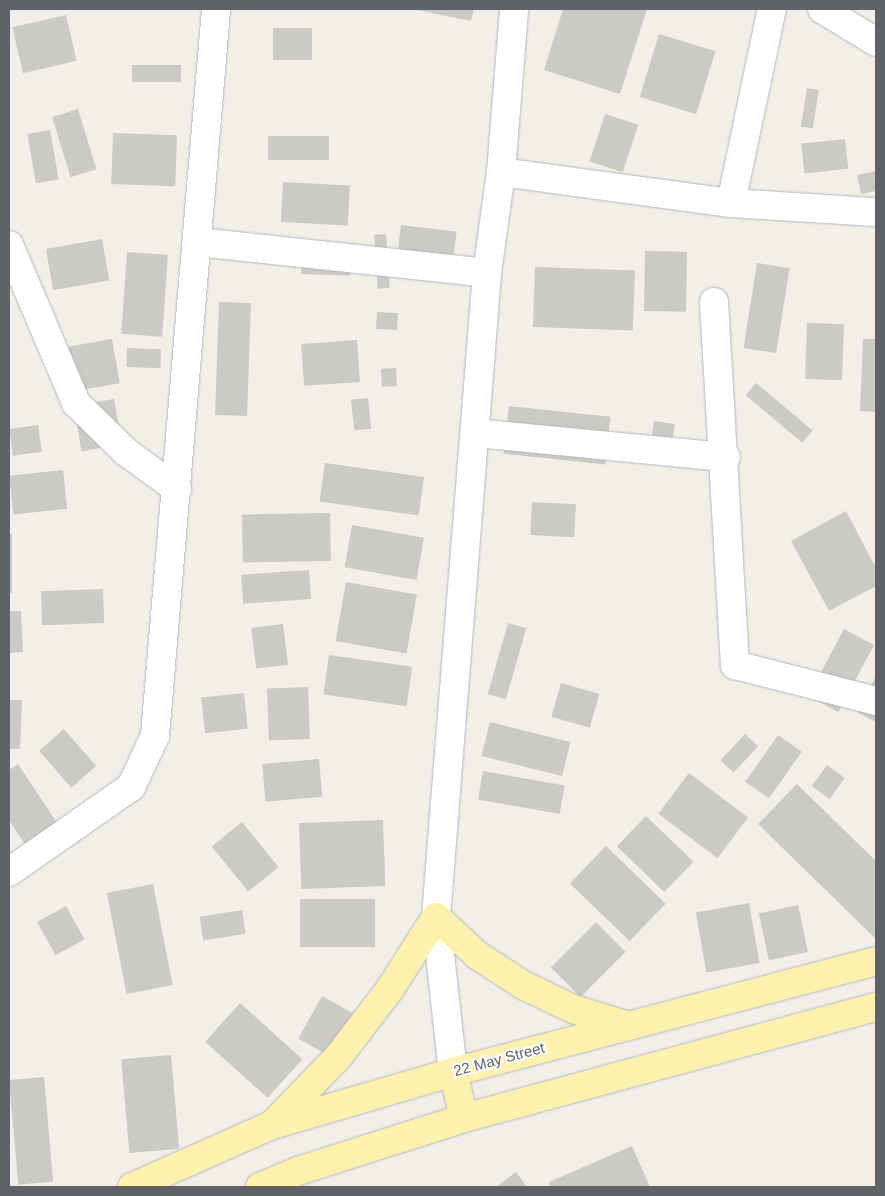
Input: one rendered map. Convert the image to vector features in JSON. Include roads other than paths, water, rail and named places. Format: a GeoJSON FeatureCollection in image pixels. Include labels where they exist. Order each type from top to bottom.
{"type":"FeatureCollection","features":[{"type":"Feature","properties":{"kind":"main road"},"geometry":{"type":"LineString","coordinates":[[272,1125],[338,1057],[390,989],[436,917],[477,955],[523,985],[573,1009],[626,1025]]}},
{"type":"Feature","properties":{"kind":"main road","name":"22 May Street"},"geometry":{"type":"LineString","coordinates":[[132,1187],[272,1125],[452,1072],[876,961]]}},
{"type":"Feature","properties":{"kind":"main road"},"geometry":{"type":"LineString","coordinates":[[260,1187],[298,1171],[464,1118],[876,1007]]}},
{"type":"Feature","properties":{"kind":"main road"},"geometry":{"type":"LineString","coordinates":[[452,1072],[464,1118]]}},
{"type":"Feature","properties":{"kind":"street"},"geometry":{"type":"LineString","coordinates":[[9,872],[131,787],[155,736],[198,242],[216,9]]}},
{"type":"Feature","properties":{"kind":"street"},"geometry":{"type":"LineString","coordinates":[[452,1072],[436,917],[487,273],[501,172],[514,9]]}},
{"type":"Feature","properties":{"kind":"street"},"geometry":{"type":"LineString","coordinates":[[731,203],[772,9]]}},
{"type":"Feature","properties":{"kind":"street"},"geometry":{"type":"LineString","coordinates":[[822,9],[876,42]]}},
{"type":"Feature","properties":{"kind":"street"},"geometry":{"type":"LineString","coordinates":[[501,172],[731,203],[876,212]]}},
{"type":"Feature","properties":{"kind":"street"},"geometry":{"type":"LineString","coordinates":[[198,242],[487,273]]}},
{"type":"Feature","properties":{"kind":"street"},"geometry":{"type":"LineString","coordinates":[[9,245],[76,403],[126,452],[177,489]]}},
{"type":"Feature","properties":{"kind":"street"},"geometry":{"type":"LineString","coordinates":[[714,302],[726,457],[735,665],[876,701]]}},
{"type":"Feature","properties":{"kind":"street"},"geometry":{"type":"LineString","coordinates":[[475,433],[726,457]]}}]}
